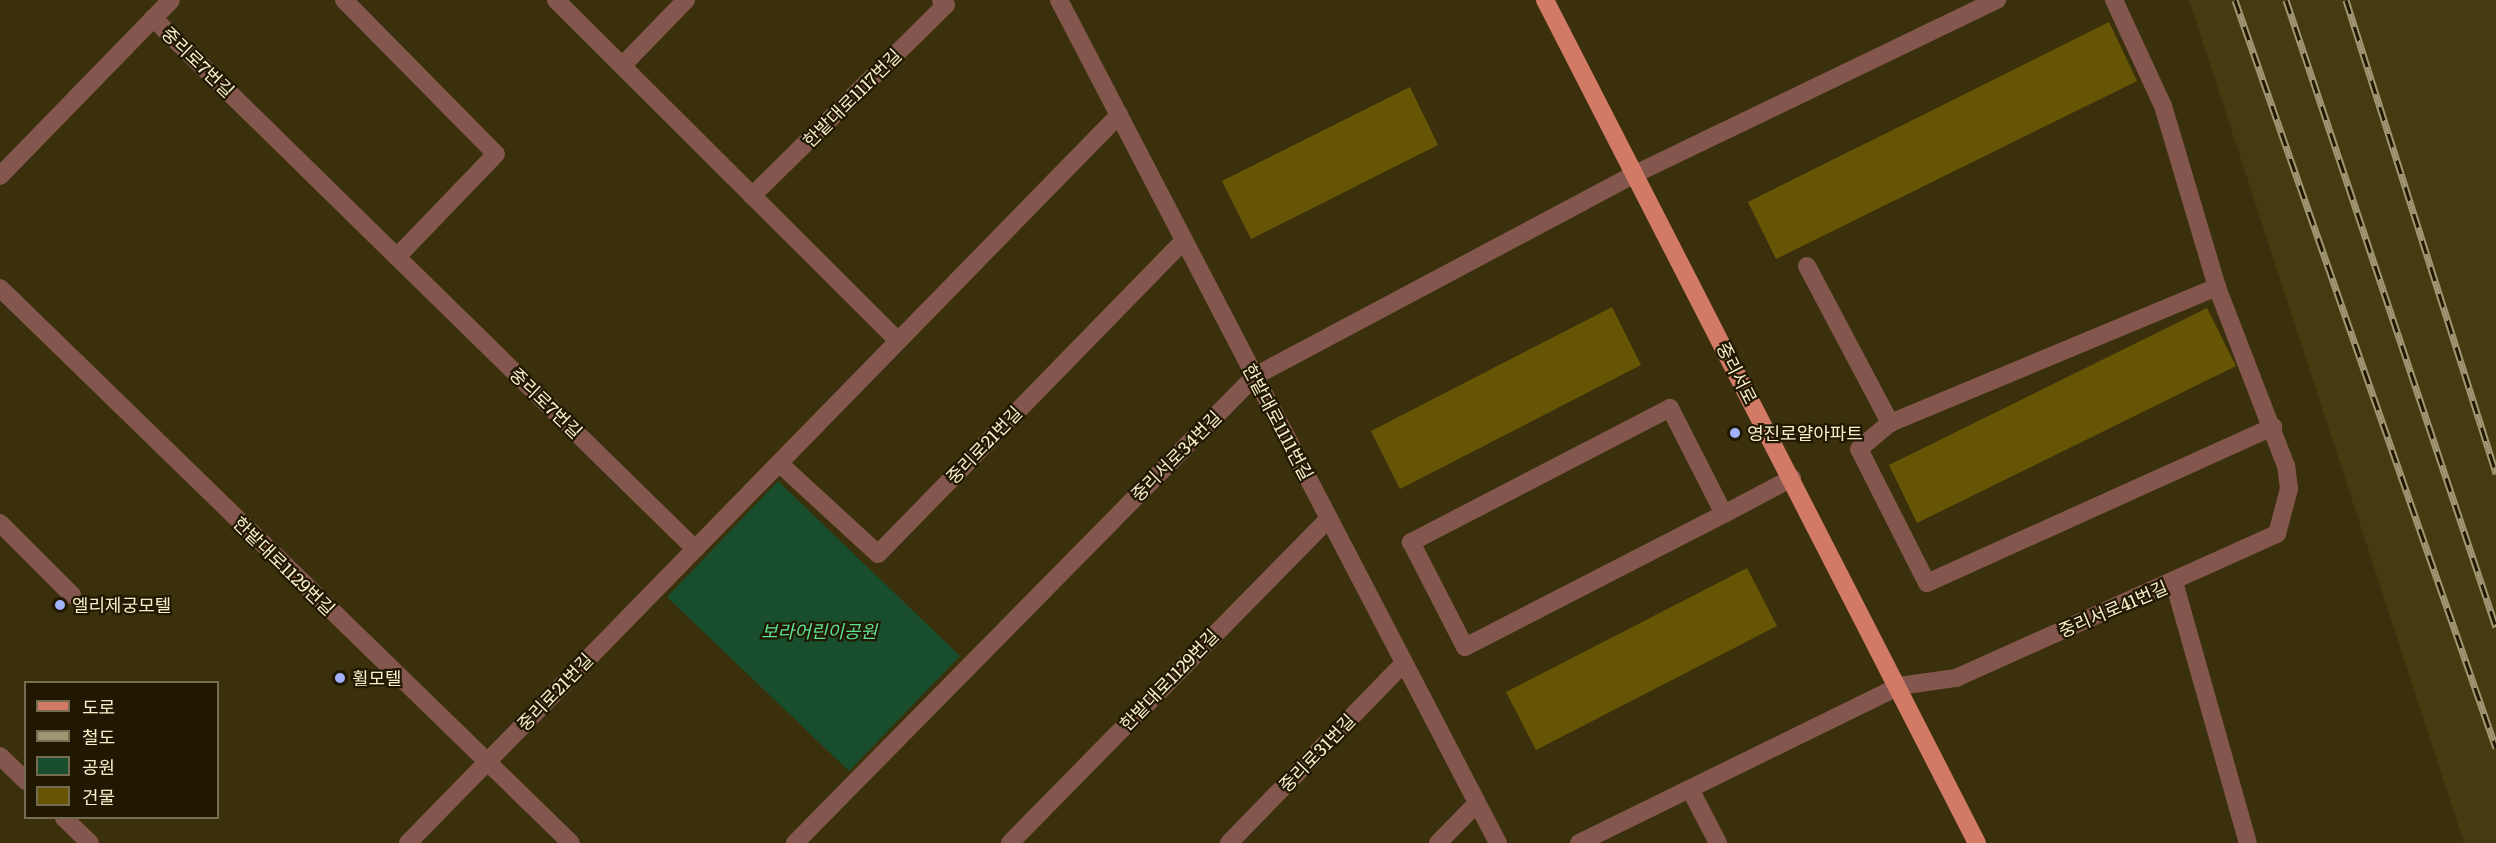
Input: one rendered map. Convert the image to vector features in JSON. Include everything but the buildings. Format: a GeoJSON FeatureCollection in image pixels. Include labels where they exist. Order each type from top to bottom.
{"type":"FeatureCollection","features":[{"type":"Feature","properties":{"kind":"main road","name":"중리서로"},"geometry":{"type":"LineString","coordinates":[[1545,0],[1899,686],[1977,843]]}},
{"type":"Feature","properties":{"kind":"street","name":"중리로7번길"},"geometry":{"type":"LineString","coordinates":[[0,176],[171,0]]}},
{"type":"Feature","properties":{"kind":"street"},"geometry":{"type":"LineString","coordinates":[[344,0],[496,154],[397,257]]}},
{"type":"Feature","properties":{"kind":"street"},"geometry":{"type":"LineString","coordinates":[[556,0],[898,341]]}},
{"type":"Feature","properties":{"kind":"street"},"geometry":{"type":"LineString","coordinates":[[622,66],[686,0]]}},
{"type":"Feature","properties":{"kind":"street","name":"한밭대로1117번길"},"geometry":{"type":"LineString","coordinates":[[752,196],[946,5],[941,0]]}},
{"type":"Feature","properties":{"kind":"street","name":"한밭대로1111번길"},"geometry":{"type":"LineString","coordinates":[[1059,0],[1498,843]]}},
{"type":"Feature","properties":{"kind":"street","name":"중리서로34번길"},"geometry":{"type":"LineString","coordinates":[[795,843],[1255,376],[1635,174],[1996,0]]}},
{"type":"Feature","properties":{"kind":"street"},"geometry":{"type":"LineString","coordinates":[[2114,0],[2163,106],[2217,287],[2273,427],[2286,466],[2289,489],[2277,534],[2174,582]]}},
{"type":"Feature","properties":{"kind":"street","name":"중리로7번길"},"geometry":{"type":"LineString","coordinates":[[153,18],[695,549]]}},
{"type":"Feature","properties":{"kind":"street","name":"중리로21번길"},"geometry":{"type":"LineString","coordinates":[[408,843],[1119,115]]}},
{"type":"Feature","properties":{"kind":"street","name":"중리로21번길"},"geometry":{"type":"LineString","coordinates":[[779,463],[878,554],[1184,240]]}},
{"type":"Feature","properties":{"kind":"street"},"geometry":{"type":"LineString","coordinates":[[1807,266],[1890,423]]}},
{"type":"Feature","properties":{"kind":"street"},"geometry":{"type":"LineString","coordinates":[[2217,287],[1890,423],[1859,449],[1927,583],[2273,427]]}},
{"type":"Feature","properties":{"kind":"street","name":"한밭대로1129번길"},"geometry":{"type":"LineString","coordinates":[[0,288],[485,764],[571,843]]}},
{"type":"Feature","properties":{"kind":"street"},"geometry":{"type":"LineString","coordinates":[[1724,514],[1670,408],[1411,542],[1465,647],[1724,514],[1792,478]]}},
{"type":"Feature","properties":{"kind":"street","name":"한밭대로1129번길"},"geometry":{"type":"LineString","coordinates":[[1010,843],[1329,518]]}},
{"type":"Feature","properties":{"kind":"street"},"geometry":{"type":"LineString","coordinates":[[0,523],[72,595]]}},
{"type":"Feature","properties":{"kind":"street","name":"중리서로41번길"},"geometry":{"type":"LineString","coordinates":[[1579,843],[1899,686],[1956,678],[2174,582],[2248,843]]}},
{"type":"Feature","properties":{"kind":"street","name":"중리로31번길"},"geometry":{"type":"LineString","coordinates":[[1229,843],[1404,663]]}},
{"type":"Feature","properties":{"kind":"street"},"geometry":{"type":"LineString","coordinates":[[0,756],[24,779]]}},
{"type":"Feature","properties":{"kind":"street"},"geometry":{"type":"LineString","coordinates":[[1690,789],[1718,843]]}},
{"type":"Feature","properties":{"kind":"street"},"geometry":{"type":"LineString","coordinates":[[1438,843],[1477,803]]}},
{"type":"Feature","properties":{"kind":"street"},"geometry":{"type":"LineString","coordinates":[[65,819],[90,843]]}},
{"type":"Feature","properties":{"kind":"shaded area"},"geometry":{"type":"Polygon","coordinates":[[[2189,0],[2496,0],[2496,843],[2464,843],[2189,0]]]}},
{"type":"Feature","properties":{"kind":"green space","name":"보라어린이공원"},"geometry":{"type":"Polygon","coordinates":[[[778,481],[960,656],[849,771],[667,597],[778,481]]]}},
{"type":"Feature","properties":{"kind":"railway"},"geometry":{"type":"LineString","coordinates":[[2235,0],[2496,748]]}},
{"type":"Feature","properties":{"kind":"railway"},"geometry":{"type":"LineString","coordinates":[[2286,0],[2496,627]]}},
{"type":"Feature","properties":{"kind":"railway"},"geometry":{"type":"LineString","coordinates":[[2346,0],[2496,474]]}},
{"type":"Feature","properties":{"kind":"place","name":"영진로얄아파트"},"geometry":{"type":"Point","coordinates":[1735,433]}},
{"type":"Feature","properties":{"kind":"place","name":"엘리제궁모텔"},"geometry":{"type":"Point","coordinates":[60,605]}},
{"type":"Feature","properties":{"kind":"place","name":"휠모텔"},"geometry":{"type":"Point","coordinates":[340,678]}}]}
